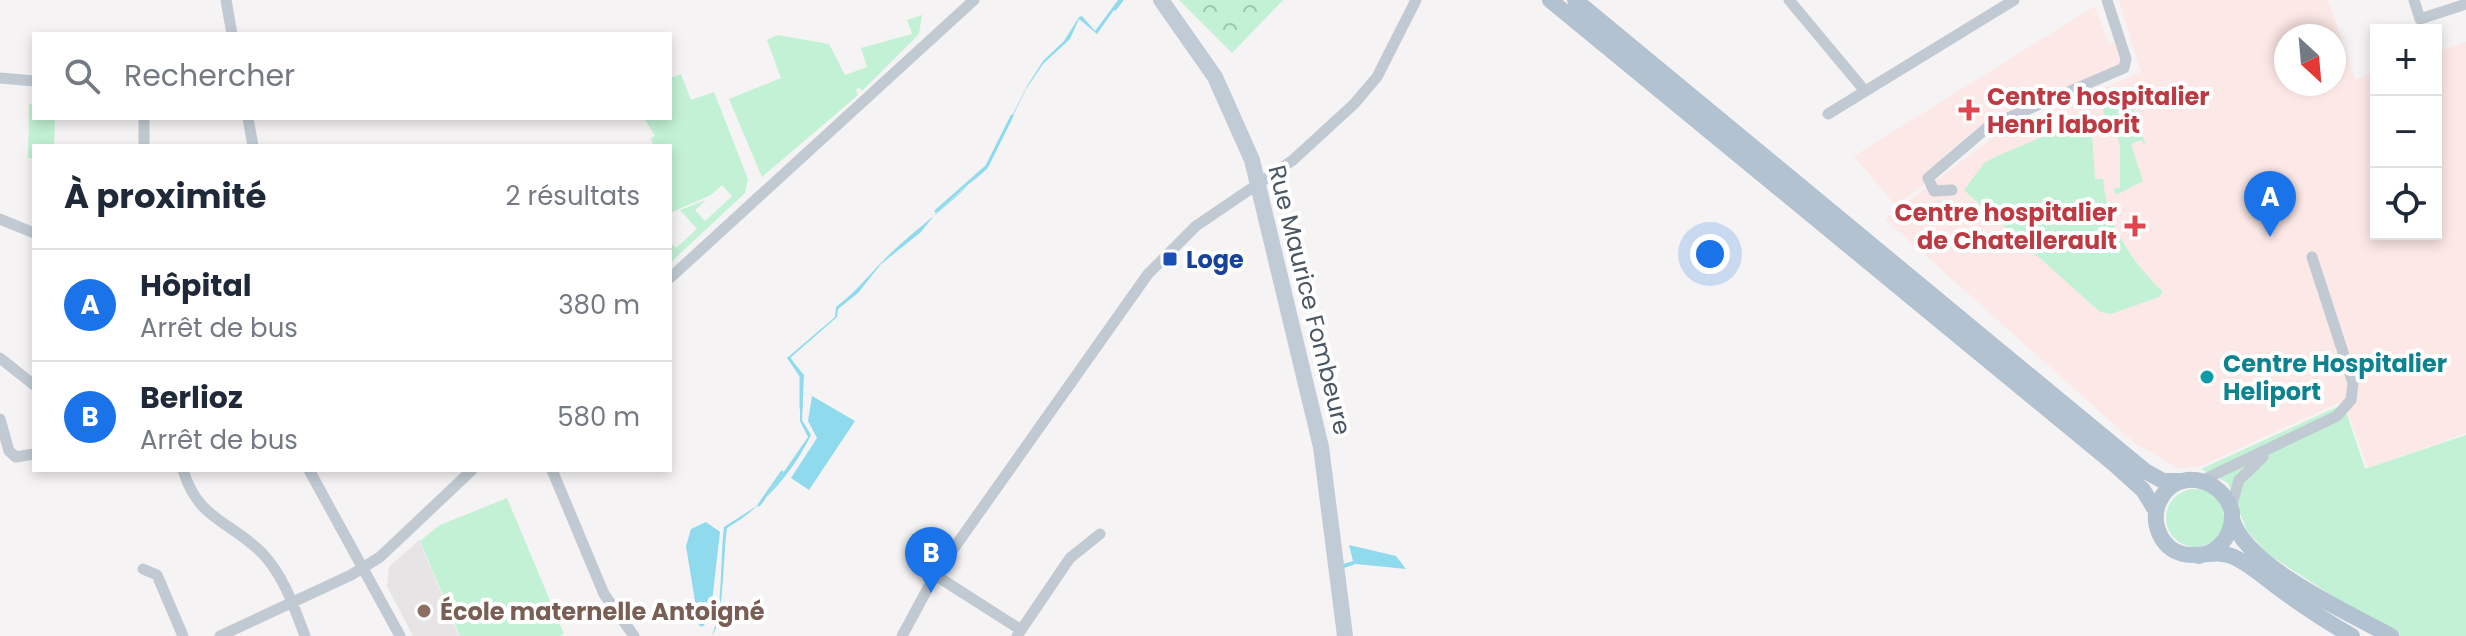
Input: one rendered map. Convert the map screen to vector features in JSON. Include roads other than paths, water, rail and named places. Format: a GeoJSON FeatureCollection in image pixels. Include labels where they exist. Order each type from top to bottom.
{"type":"FeatureCollection","features":[{"type":"Feature","properties":{"kind":"main road"},"geometry":{"type":"LineString","coordinates":[[1550,0],[2113,463],[2143,490],[2156,511],[2158,532],[2168,546],[2183,555],[2232,556],[2352,636]]}},
{"type":"Feature","properties":{"kind":"main road"},"geometry":{"type":"LineString","coordinates":[[1575,0],[2145,471],[2163,481],[2203,480],[2221,490],[2238,534],[2272,566],[2391,636]]}},
{"type":"Feature","properties":{"kind":"main road"},"geometry":{"type":"LineString","coordinates":[[2156,511],[2164,494],[2183,481]]}},
{"type":"Feature","properties":{"kind":"main road"},"geometry":{"type":"LineString","coordinates":[[2199,556],[2224,542],[2232,513]]}},
{"type":"Feature","properties":{"kind":"street"},"geometry":{"type":"LineString","coordinates":[[226,0],[232,32]]}},
{"type":"Feature","properties":{"kind":"street"},"geometry":{"type":"LineString","coordinates":[[672,276],[974,0]]}},
{"type":"Feature","properties":{"kind":"street","name":"Rue Maurice Fombeure"},"geometry":{"type":"LineString","coordinates":[[1161,0],[1215,77],[1242,133],[1258,184],[1321,447],[1345,636]]}},
{"type":"Feature","properties":{"kind":"street"},"geometry":{"type":"LineString","coordinates":[[902,636],[935,575],[1148,274],[1196,226],[1293,160],[1354,104],[1377,77],[1416,0]]}},
{"type":"Feature","properties":{"kind":"street"},"geometry":{"type":"LineString","coordinates":[[1789,0],[1865,91]]}},
{"type":"Feature","properties":{"kind":"street"},"geometry":{"type":"LineString","coordinates":[[1828,114],[2014,0]]}},
{"type":"Feature","properties":{"kind":"street"},"geometry":{"type":"LineString","coordinates":[[1952,190],[1934,191],[1928,178],[1989,126],[2121,71],[2126,62],[2107,0]]}},
{"type":"Feature","properties":{"kind":"street"},"geometry":{"type":"LineString","coordinates":[[2414,0],[2420,19],[2466,4]]}},
{"type":"Feature","properties":{"kind":"street"},"geometry":{"type":"LineString","coordinates":[[0,78],[32,81]]}},
{"type":"Feature","properties":{"kind":"street"},"geometry":{"type":"LineString","coordinates":[[144,120],[144,144]]}},
{"type":"Feature","properties":{"kind":"street"},"geometry":{"type":"LineString","coordinates":[[248,120],[253,144]]}},
{"type":"Feature","properties":{"kind":"street"},"geometry":{"type":"LineString","coordinates":[[0,219],[32,232]]}},
{"type":"Feature","properties":{"kind":"street"},"geometry":{"type":"LineString","coordinates":[[2232,513],[2235,487],[2246,472],[2262,458],[2340,413],[2354,392],[2312,257]]}},
{"type":"Feature","properties":{"kind":"street"},"geometry":{"type":"LineString","coordinates":[[0,358],[32,383]]}},
{"type":"Feature","properties":{"kind":"street"},"geometry":{"type":"LineString","coordinates":[[0,419],[9,451],[16,457],[32,454]]}},
{"type":"Feature","properties":{"kind":"street"},"geometry":{"type":"LineString","coordinates":[[2203,480],[2298,436]]}},
{"type":"Feature","properties":{"kind":"street"},"geometry":{"type":"LineString","coordinates":[[184,472],[197,503],[262,553],[282,580],[305,636]]}},
{"type":"Feature","properties":{"kind":"street"},"geometry":{"type":"LineString","coordinates":[[310,472],[400,636]]}},
{"type":"Feature","properties":{"kind":"street"},"geometry":{"type":"LineString","coordinates":[[220,636],[364,568],[385,554],[470,472]]}},
{"type":"Feature","properties":{"kind":"street"},"geometry":{"type":"LineString","coordinates":[[553,472],[604,594],[634,636]]}},
{"type":"Feature","properties":{"kind":"street"},"geometry":{"type":"LineString","coordinates":[[935,575],[1019,633],[1070,558],[1100,534]]}},
{"type":"Feature","properties":{"kind":"street"},"geometry":{"type":"LineString","coordinates":[[143,569],[157,575],[183,636]]}},
{"type":"Feature","properties":{"kind":"water"},"geometry":{"type":"Polygon","coordinates":[[[1121,0],[1097,34],[1079,19],[1070,39],[1043,64],[1026,89],[987,169],[969,185],[989,162],[1027,86],[1043,61],[1064,41],[1079,17],[1082,16],[1095,31],[1121,0]]]}},
{"type":"Feature","properties":{"kind":"water"},"geometry":{"type":"Polygon","coordinates":[[[933,216],[921,232],[881,264],[858,293],[838,309],[837,317],[790,358],[804,375],[802,420],[811,435],[786,475],[766,498],[808,437],[800,421],[800,374],[787,358],[835,317],[836,307],[893,251],[933,216]]]}},
{"type":"Feature","properties":{"kind":"water"},"geometry":{"type":"Polygon","coordinates":[[[812,396],[855,421],[809,490],[791,478],[817,438],[808,421],[812,396]]]}},
{"type":"Feature","properties":{"kind":"water"},"geometry":{"type":"Polygon","coordinates":[[[758,505],[727,528],[721,602],[712,636],[720,598],[724,527],[758,505]]]}},
{"type":"Feature","properties":{"kind":"water"},"geometry":{"type":"Polygon","coordinates":[[[706,522],[720,532],[710,619],[702,627],[699,625],[686,546],[691,529],[706,522]]]}},
{"type":"Feature","properties":{"kind":"water"},"geometry":{"type":"Polygon","coordinates":[[[1349,545],[1396,556],[1406,569],[1356,564],[1344,568],[1343,564],[1353,561],[1349,545]]]}},
{"type":"Feature","properties":{"kind":"waterway"},"geometry":{"type":"LineString","coordinates":[[1115,9],[1122,0]]}},
{"type":"Feature","properties":{"kind":"waterway"},"geometry":{"type":"LineString","coordinates":[[936,211],[987,166],[1012,116]]}},
{"type":"Feature","properties":{"kind":"waterway"},"geometry":{"type":"LineString","coordinates":[[789,358],[801,376],[801,408]]}},
{"type":"Feature","properties":{"kind":"waterway"},"geometry":{"type":"LineString","coordinates":[[759,505],[782,472]]}},
{"type":"Feature","properties":{"kind":"place","name":"Centre hospitalier Henri laborit"},"geometry":{"type":"Point","coordinates":[1969,110]}},
{"type":"Feature","properties":{"kind":"place","name":"Centre hospitalier de Chatellerault"},"geometry":{"type":"Point","coordinates":[2135,226]}},
{"type":"Feature","properties":{"kind":"place","name":"Hôpital"},"geometry":{"type":"Point","coordinates":[2270,237]}},
{"type":"Feature","properties":{"kind":"place","name":"Loge"},"geometry":{"type":"Point","coordinates":[1170,259]}},
{"type":"Feature","properties":{"kind":"place","name":"Centre Hospitalier Heliport"},"geometry":{"type":"Point","coordinates":[2207,377]}},
{"type":"Feature","properties":{"kind":"place","name":"Berlioz"},"geometry":{"type":"Point","coordinates":[931,593]}},
{"type":"Feature","properties":{"kind":"place","name":"École maternelle Antoigné"},"geometry":{"type":"Point","coordinates":[424,611]}}]}
